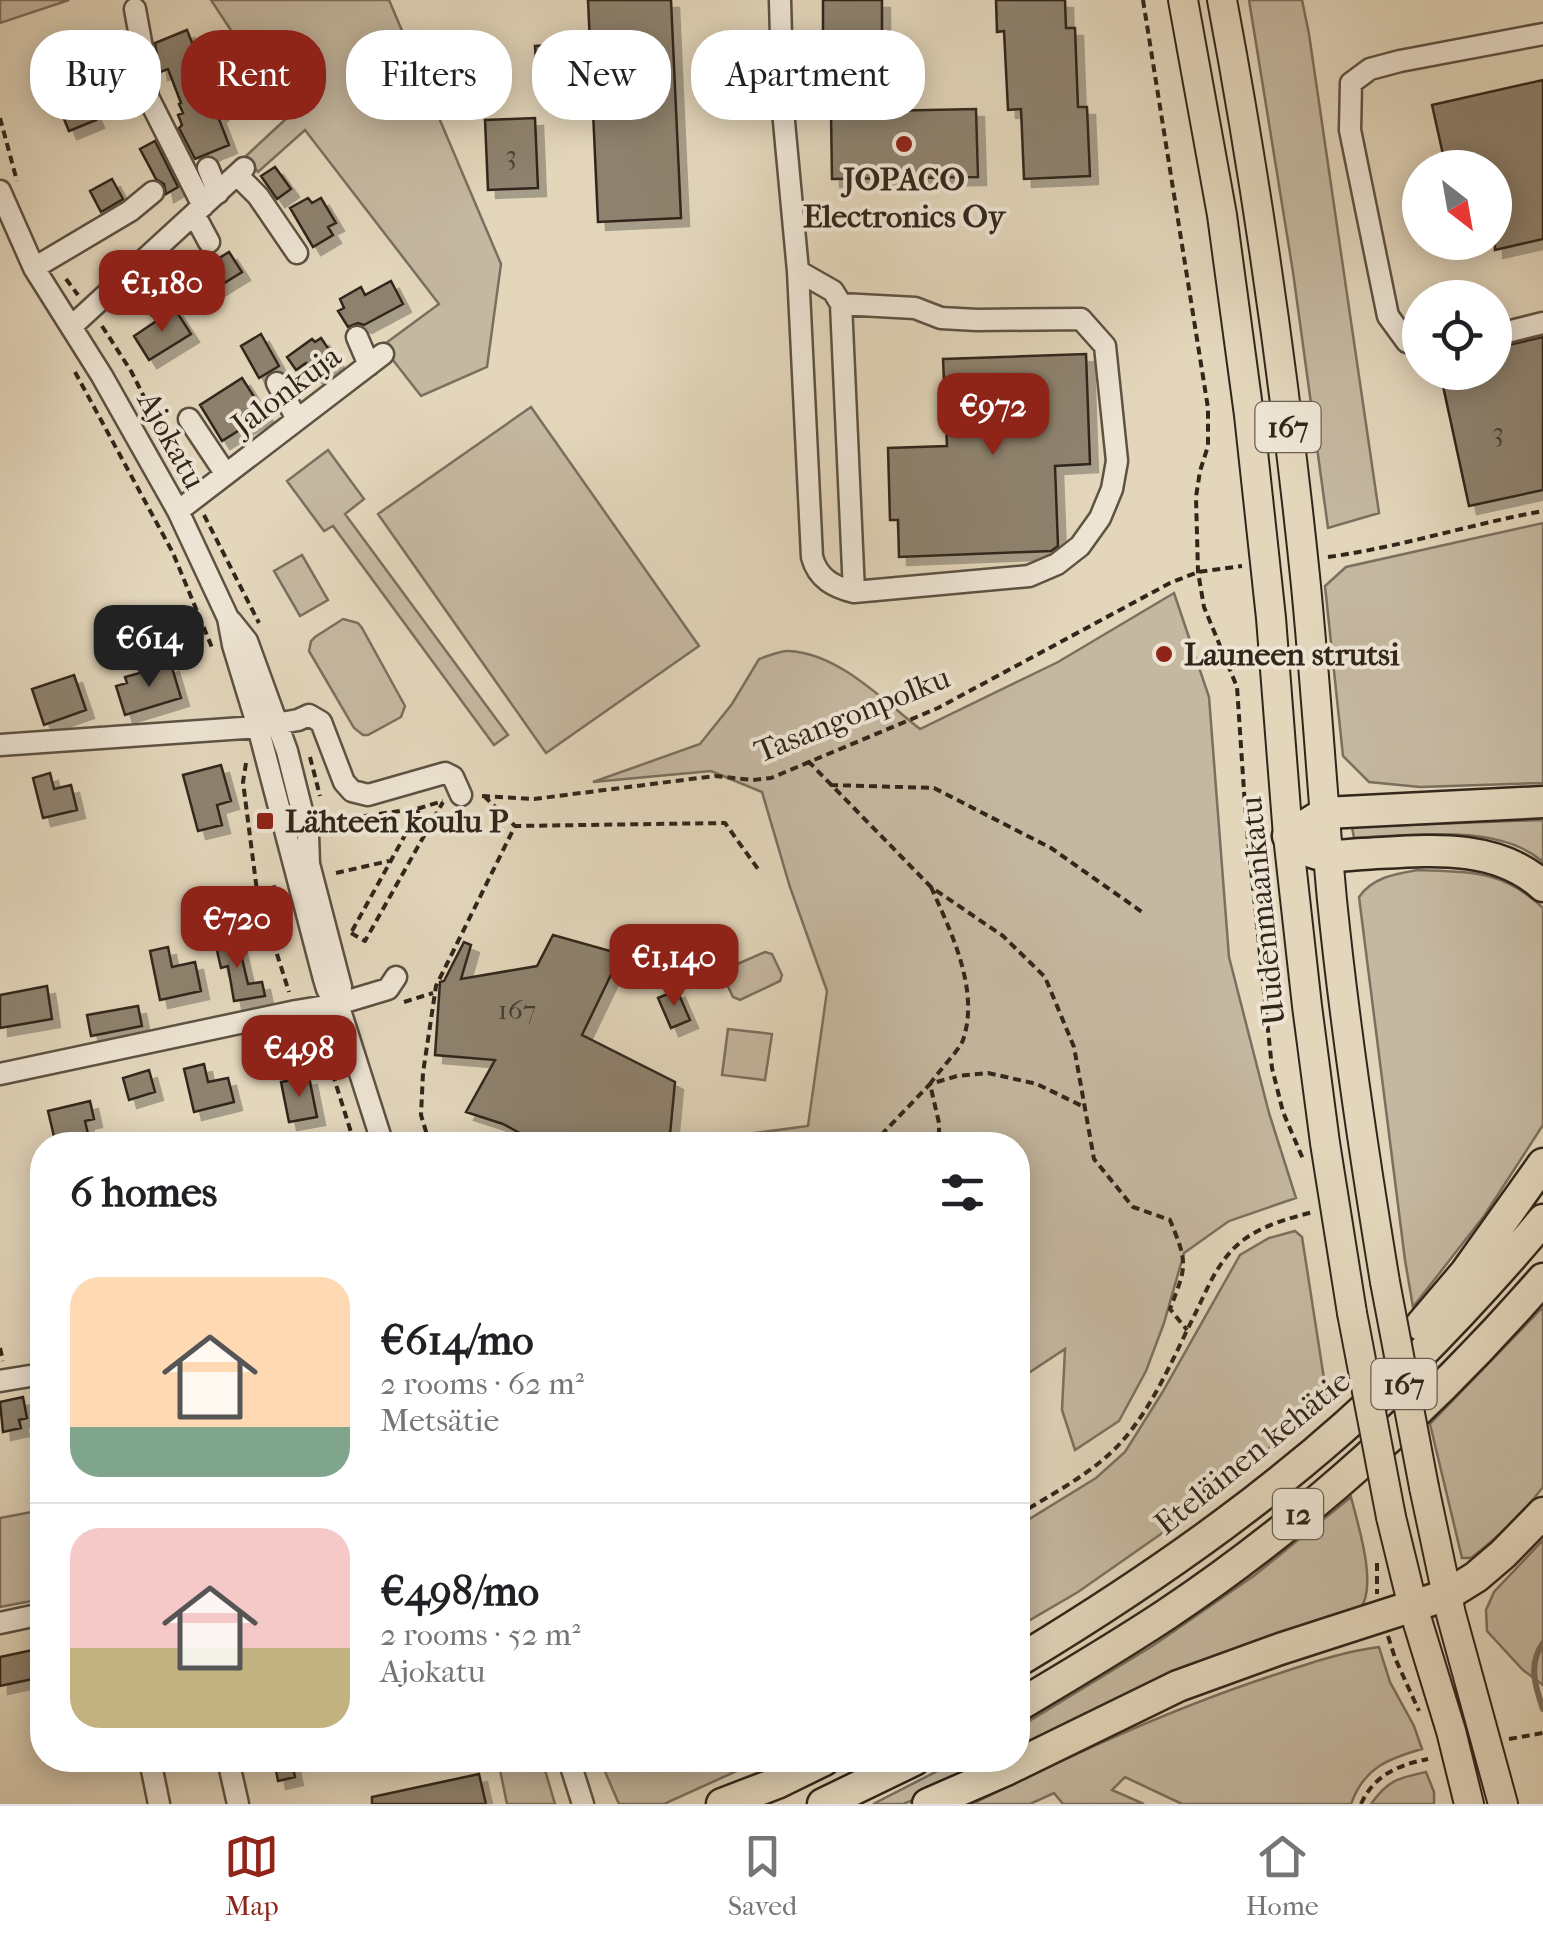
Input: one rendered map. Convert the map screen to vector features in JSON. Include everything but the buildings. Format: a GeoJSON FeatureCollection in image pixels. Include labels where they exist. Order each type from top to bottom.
{"type":"FeatureCollection","features":[{"type":"Feature","properties":{"kind":"highway"},"geometry":{"type":"LineString","coordinates":[[1543,802],[1325,813],[1288,836],[1307,850],[1328,856],[1438,850],[1490,856],[1532,876],[1543,886]]}},
{"type":"Feature","properties":{"kind":"highway"},"geometry":{"type":"LineString","coordinates":[[1169,1565],[1330,1422],[1408,1340],[1466,1272],[1543,1164]]}},
{"type":"Feature","properties":{"kind":"highway","name":"Eteläinen kehätie"},"geometry":{"type":"LineString","coordinates":[[1030,1654],[1169,1565],[1298,1466],[1396,1378],[1543,1220]]}},
{"type":"Feature","properties":{"kind":"highway","name":"12"},"geometry":{"type":"LineString","coordinates":[[1030,1699],[1170,1612],[1333,1487],[1427,1402],[1543,1279]]}},
{"type":"Feature","properties":{"kind":"highway"},"geometry":{"type":"LineString","coordinates":[[1030,1758],[1178,1686],[1280,1648],[1447,1595],[1504,1554],[1543,1513]]}},
{"type":"Feature","properties":{"kind":"highway"},"geometry":{"type":"LineString","coordinates":[[722,1804],[799,1772]]}},
{"type":"Feature","properties":{"kind":"highway"},"geometry":{"type":"LineString","coordinates":[[823,1804],[889,1772]]}},
{"type":"Feature","properties":{"kind":"highway"},"geometry":{"type":"LineString","coordinates":[[928,1804],[1001,1772]]}},
{"type":"Feature","properties":{"kind":"main road","name":"Uudenmaankatu"},"geometry":{"type":"LineString","coordinates":[[1184,0],[1222,215],[1249,415],[1271,618],[1288,836],[1325,1143],[1391,1517],[1468,1804]]}},
{"type":"Feature","properties":{"kind":"main road","name":"167"},"geometry":{"type":"LineString","coordinates":[[1222,0],[1276,328],[1305,580],[1345,1016],[1385,1282],[1447,1595],[1503,1804]]}},
{"type":"Feature","properties":{"kind":"street"},"geometry":{"type":"LineString","coordinates":[[780,0],[812,557],[816,568],[836,587],[854,592],[1029,576],[1057,564],[1080,546],[1100,518],[1112,489],[1117,461],[1105,346],[1081,318],[941,318],[915,308],[840,304]]}},
{"type":"Feature","properties":{"kind":"street"},"geometry":{"type":"LineString","coordinates":[[135,10],[148,97],[205,204]]}},
{"type":"Feature","properties":{"kind":"street"},"geometry":{"type":"LineString","coordinates":[[1402,335],[1388,316],[1350,130],[1351,83],[1370,70],[1400,61],[1543,34]]}},
{"type":"Feature","properties":{"kind":"street"},"geometry":{"type":"LineString","coordinates":[[208,168],[205,204],[209,242]]}},
{"type":"Feature","properties":{"kind":"street"},"geometry":{"type":"LineString","coordinates":[[72,326],[241,172],[297,253]]}},
{"type":"Feature","properties":{"kind":"street","name":"Ajokatu"},"geometry":{"type":"LineString","coordinates":[[0,191],[34,268],[178,510],[228,618],[248,641],[268,725],[296,784],[308,835],[309,864],[341,987],[338,1004],[380,1132]]}},
{"type":"Feature","properties":{"kind":"street"},"geometry":{"type":"LineString","coordinates":[[34,268],[136,219],[153,192]]}},
{"type":"Feature","properties":{"kind":"street"},"geometry":{"type":"LineString","coordinates":[[135,269],[159,307]]}},
{"type":"Feature","properties":{"kind":"street"},"geometry":{"type":"LineString","coordinates":[[798,271],[834,292],[840,304],[854,592]]}},
{"type":"Feature","properties":{"kind":"street"},"geometry":{"type":"LineString","coordinates":[[1512,331],[1543,323]]}},
{"type":"Feature","properties":{"kind":"street","name":"Jalonkuja"},"geometry":{"type":"LineString","coordinates":[[178,510],[376,360],[357,338]]}},
{"type":"Feature","properties":{"kind":"street"},"geometry":{"type":"LineString","coordinates":[[277,383],[297,419]]}},
{"type":"Feature","properties":{"kind":"street"},"geometry":{"type":"LineString","coordinates":[[189,419],[225,473]]}},
{"type":"Feature","properties":{"kind":"street"},"geometry":{"type":"LineString","coordinates":[[0,745],[268,725],[309,714],[321,722],[344,782],[352,791],[368,796],[445,773],[454,777],[452,798]]}},
{"type":"Feature","properties":{"kind":"street"},"geometry":{"type":"LineString","coordinates":[[0,1074],[338,1004],[388,989],[396,977]]}},
{"type":"Feature","properties":{"kind":"street"},"geometry":{"type":"LineString","coordinates":[[0,1381],[30,1376]]}},
{"type":"Feature","properties":{"kind":"street"},"geometry":{"type":"LineString","coordinates":[[0,1623],[30,1617]]}},
{"type":"Feature","properties":{"kind":"street"},"geometry":{"type":"LineString","coordinates":[[152,1772],[159,1804]]}},
{"type":"Feature","properties":{"kind":"street"},"geometry":{"type":"LineString","coordinates":[[231,1772],[238,1804]]}},
{"type":"Feature","properties":{"kind":"street"},"geometry":{"type":"LineString","coordinates":[[572,1772],[582,1801]]}},
{"type":"Feature","properties":{"kind":"path"},"geometry":{"type":"LineString","coordinates":[[1143,0],[1208,408],[1208,446],[1196,498],[1198,572],[1208,620],[1237,687],[1246,821],[1272,1068],[1283,1112],[1305,1166]]}},
{"type":"Feature","properties":{"kind":"path"},"geometry":{"type":"LineString","coordinates":[[0,170],[12,166]]}},
{"type":"Feature","properties":{"kind":"path"},"geometry":{"type":"LineString","coordinates":[[71,366],[173,553],[217,662]]}},
{"type":"Feature","properties":{"kind":"path"},"geometry":{"type":"LineString","coordinates":[[1318,558],[1372,550],[1543,511]]}},
{"type":"Feature","properties":{"kind":"path","name":"Tasangonpolku"},"geometry":{"type":"LineString","coordinates":[[326,826],[452,798],[534,798],[715,776],[771,778],[938,708],[1170,583],[1198,572],[1252,564]]}},
{"type":"Feature","properties":{"kind":"path"},"geometry":{"type":"LineString","coordinates":[[808,761],[930,887],[1004,936],[1045,977],[1074,1047],[1094,1159],[1133,1207],[1170,1220],[1184,1254],[1183,1275],[1170,1309],[1187,1330]]}},
{"type":"Feature","properties":{"kind":"path"},"geometry":{"type":"LineString","coordinates":[[251,776],[246,762],[242,782],[257,891],[350,1132]]}},
{"type":"Feature","properties":{"kind":"path"},"geometry":{"type":"LineString","coordinates":[[830,784],[934,788],[1051,848],[1142,912]]}},
{"type":"Feature","properties":{"kind":"path"},"geometry":{"type":"LineString","coordinates":[[484,796],[516,826],[725,824],[758,869]]}},
{"type":"Feature","properties":{"kind":"path"},"geometry":{"type":"LineString","coordinates":[[351,933],[365,941],[452,798]]}},
{"type":"Feature","properties":{"kind":"path"},"geometry":{"type":"LineString","coordinates":[[339,937],[351,933],[420,808]]}},
{"type":"Feature","properties":{"kind":"path"},"geometry":{"type":"LineString","coordinates":[[427,1132],[422,1101],[436,986],[516,826]]}},
{"type":"Feature","properties":{"kind":"path"},"geometry":{"type":"LineString","coordinates":[[336,873],[389,861]]}},
{"type":"Feature","properties":{"kind":"path"},"geometry":{"type":"LineString","coordinates":[[257,891],[276,887]]}},
{"type":"Feature","properties":{"kind":"path"},"geometry":{"type":"LineString","coordinates":[[884,1132],[963,1043],[968,999],[957,945],[930,887]]}},
{"type":"Feature","properties":{"kind":"path"},"geometry":{"type":"LineString","coordinates":[[930,1084],[988,1073],[1037,1084],[1084,1107]]}},
{"type":"Feature","properties":{"kind":"path"},"geometry":{"type":"LineString","coordinates":[[930,1084],[939,1132]]}},
{"type":"Feature","properties":{"kind":"path"},"geometry":{"type":"LineString","coordinates":[[1030,1507],[1083,1474],[1125,1439],[1159,1385],[1217,1268],[1242,1241],[1284,1220],[1316,1211]]}},
{"type":"Feature","properties":{"kind":"path"},"geometry":{"type":"LineString","coordinates":[[1377,1559],[1382,1617],[1394,1658],[1422,1716]]}},
{"type":"Feature","properties":{"kind":"path"},"geometry":{"type":"LineString","coordinates":[[1510,1739],[1543,1733]]}},
{"type":"Feature","properties":{"kind":"path"},"geometry":{"type":"LineString","coordinates":[[1361,1804],[1366,1792],[1388,1773],[1401,1765],[1428,1759]]}},
{"type":"Feature","properties":{"kind":"shaded area"},"geometry":{"type":"Polygon","coordinates":[[[0,0],[69,0],[0,23],[0,0]]]}},
{"type":"Feature","properties":{"kind":"shaded area"},"geometry":{"type":"Polygon","coordinates":[[[211,0],[389,0],[402,30],[346,30],[346,120],[440,120],[501,264],[487,367],[421,396],[382,346],[439,304],[305,130],[258,172],[246,156],[285,120],[326,120],[326,30],[231,30],[211,0]]]}},
{"type":"Feature","properties":{"kind":"shaded area"},"geometry":{"type":"Polygon","coordinates":[[[1249,0],[1302,0],[1309,34],[1379,513],[1328,528],[1293,272],[1249,0]]]}},
{"type":"Feature","properties":{"kind":"shaded area"},"geometry":{"type":"Polygon","coordinates":[[[531,407],[699,646],[546,753],[378,514],[531,407]]]}},
{"type":"Feature","properties":{"kind":"shaded area"},"geometry":{"type":"Polygon","coordinates":[[[328,450],[364,499],[345,514],[508,735],[494,745],[333,526],[324,531],[287,481],[328,450]]]}},
{"type":"Feature","properties":{"kind":"shaded area"},"geometry":{"type":"Polygon","coordinates":[[[1543,523],[1543,783],[1420,787],[1369,782],[1343,756],[1325,586],[1346,567],[1543,523]]]}},
{"type":"Feature","properties":{"kind":"shaded area"},"geometry":{"type":"Polygon","coordinates":[[[302,555],[328,600],[300,616],[274,571],[302,555]]]}},
{"type":"Feature","properties":{"kind":"shaded area"},"geometry":{"type":"Polygon","coordinates":[[[1174,593],[1209,697],[1229,957],[1269,1113],[1296,1198],[1229,1221],[1184,1253],[1146,1371],[1119,1421],[1075,1450],[1062,1410],[1065,1349],[1030,1372],[1030,1132],[763,1132],[808,1126],[827,991],[762,792],[711,771],[593,782],[700,744],[732,704],[759,659],[783,651],[808,654],[843,669],[920,729],[1058,662],[1174,593]]]}},
{"type":"Feature","properties":{"kind":"shaded area"},"geometry":{"type":"Polygon","coordinates":[[[343,619],[362,628],[405,706],[401,717],[368,735],[354,728],[309,651],[315,637],[343,619]]]}},
{"type":"Feature","properties":{"kind":"shaded area"},"geometry":{"type":"Polygon","coordinates":[[[1543,820],[1543,862],[1524,849],[1478,836],[1354,838],[1352,827],[1543,820]]]}},
{"type":"Feature","properties":{"kind":"shaded area"},"geometry":{"type":"Polygon","coordinates":[[[1418,870],[1470,873],[1500,880],[1543,908],[1543,1125],[1484,1216],[1413,1307],[1359,897],[1378,881],[1418,870]]]}},
{"type":"Feature","properties":{"kind":"shaded area"},"geometry":{"type":"Polygon","coordinates":[[[765,952],[772,954],[782,975],[780,981],[740,1000],[733,997],[723,976],[726,969],[765,952]]]}},
{"type":"Feature","properties":{"kind":"shaded area"},"geometry":{"type":"Polygon","coordinates":[[[728,1029],[772,1034],[765,1080],[722,1075],[728,1029]]]}},
{"type":"Feature","properties":{"kind":"shaded area"},"geometry":{"type":"Polygon","coordinates":[[[1295,1231],[1302,1237],[1327,1398],[1211,1499],[1078,1592],[1030,1620],[1030,1519],[1096,1478],[1125,1452],[1240,1255],[1269,1238],[1295,1231]]]}},
{"type":"Feature","properties":{"kind":"shaded area"},"geometry":{"type":"Polygon","coordinates":[[[1543,1307],[1543,1487],[1491,1542],[1471,1558],[1462,1558],[1430,1424],[1543,1307]]]}},
{"type":"Feature","properties":{"kind":"shaded area"},"geometry":{"type":"Polygon","coordinates":[[[1351,1497],[1367,1571],[1365,1599],[1360,1609],[1030,1747],[1030,1721],[1154,1645],[1255,1575],[1351,1497]]]}},
{"type":"Feature","properties":{"kind":"shaded area"},"geometry":{"type":"Polygon","coordinates":[[[30,1512],[30,1601],[0,1607],[0,1518],[30,1512]]]}},
{"type":"Feature","properties":{"kind":"shaded area"},"geometry":{"type":"Polygon","coordinates":[[[1543,1540],[1543,1685],[1523,1670],[1487,1631],[1486,1610],[1494,1592],[1543,1540]]]}},
{"type":"Feature","properties":{"kind":"shaded area"},"geometry":{"type":"Polygon","coordinates":[[[1379,1647],[1390,1682],[1422,1749],[1370,1773],[1351,1804],[1182,1804],[1125,1777],[1112,1790],[1144,1804],[1063,1804],[1054,1793],[1030,1804],[972,1804],[1192,1704],[1309,1664],[1379,1647]]]}},
{"type":"Feature","properties":{"kind":"shaded area"},"geometry":{"type":"Polygon","coordinates":[[[500,1772],[546,1772],[555,1804],[507,1804],[500,1772]]]}},
{"type":"Feature","properties":{"kind":"shaded area"},"geometry":{"type":"Polygon","coordinates":[[[605,1772],[735,1772],[664,1804],[619,1804],[605,1772]]]}},
{"type":"Feature","properties":{"kind":"shaded area"},"geometry":{"type":"Polygon","coordinates":[[[936,1772],[978,1772],[903,1804],[873,1804],[936,1772]]]}},
{"type":"Feature","properties":{"kind":"shaded area"},"geometry":{"type":"Polygon","coordinates":[[[1426,1772],[1434,1804],[1371,1804],[1394,1781],[1426,1772]]]}},
{"type":"Feature","properties":{"kind":"waterway"},"geometry":{"type":"LineString","coordinates":[[1543,1643],[1534,1667],[1543,1709]]}},
{"type":"Feature","properties":{"kind":"place","name":"JOPACO Electronics Oy"},"geometry":{"type":"Point","coordinates":[904,144]}},
{"type":"Feature","properties":{"kind":"place","name":"Launeen strutsi"},"geometry":{"type":"Point","coordinates":[1164,654]}},
{"type":"Feature","properties":{"kind":"place","name":"Lähteen koulu P"},"geometry":{"type":"Point","coordinates":[265,821]}}]}
